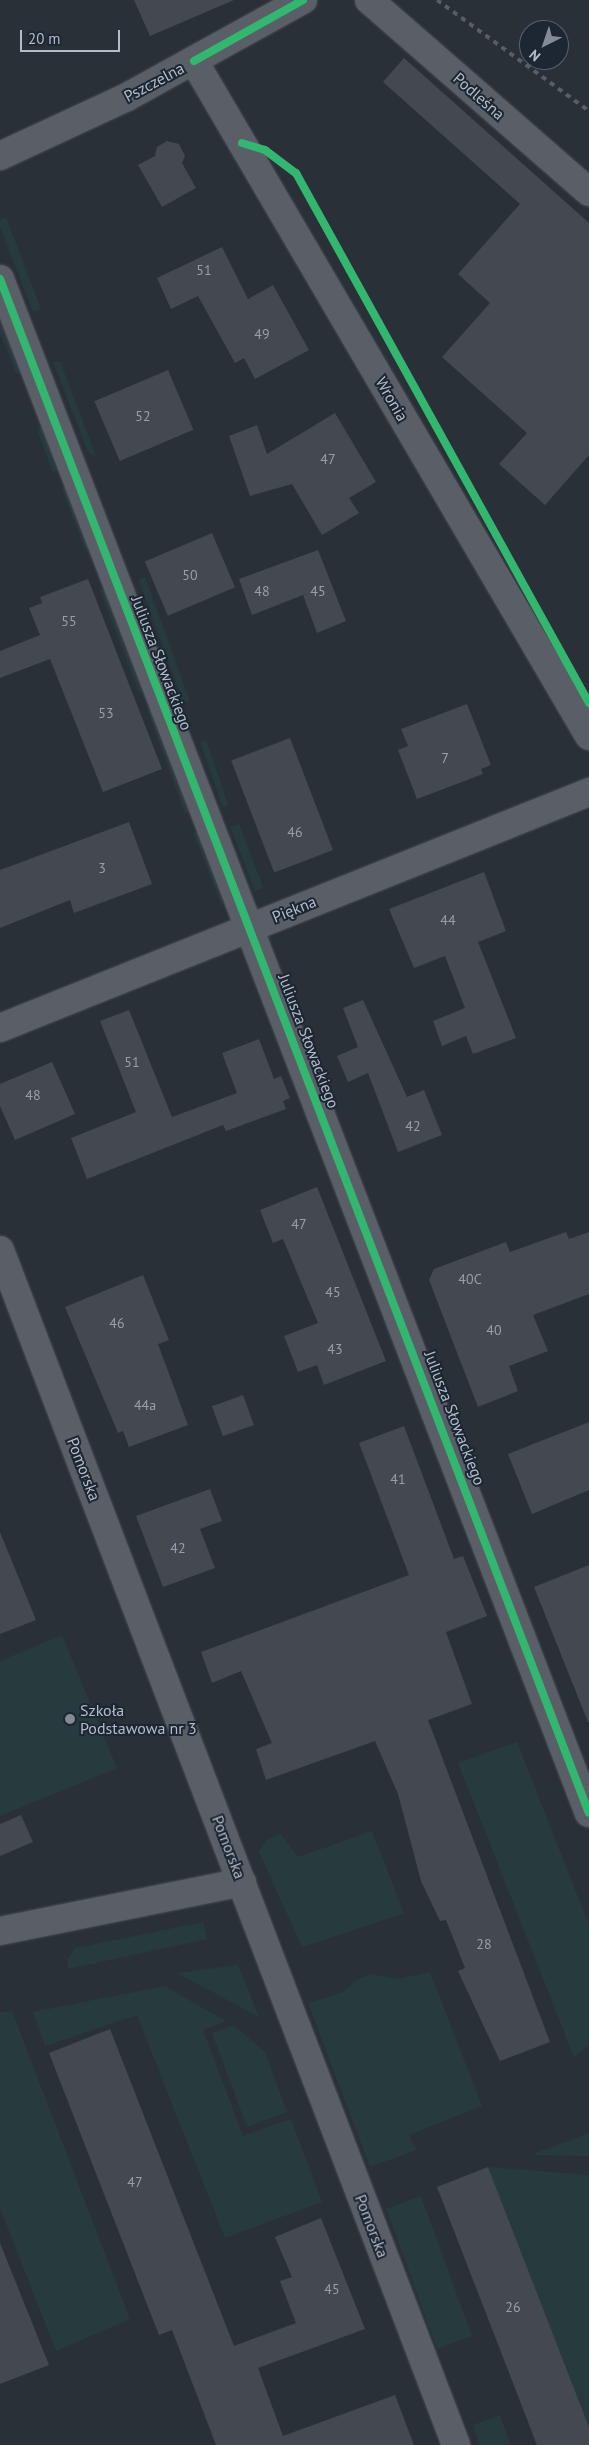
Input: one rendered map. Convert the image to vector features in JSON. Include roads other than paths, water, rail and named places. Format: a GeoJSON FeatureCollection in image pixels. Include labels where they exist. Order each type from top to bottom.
{"type":"FeatureCollection","features":[{"type":"Feature","properties":{"kind":"street","name":"Pszczelna"},"geometry":{"type":"LineString","coordinates":[[0,156],[127,97],[303,0]]}},
{"type":"Feature","properties":{"kind":"street","name":"Podleśna"},"geometry":{"type":"LineString","coordinates":[[369,0],[589,192]]}},
{"type":"Feature","properties":{"kind":"street","name":"Wronia"},"geometry":{"type":"LineString","coordinates":[[194,61],[589,736]]}},
{"type":"Feature","properties":{"kind":"street","name":"Juliusza Słowackiego"},"geometry":{"type":"LineString","coordinates":[[0,280],[589,1812]]}},
{"type":"Feature","properties":{"kind":"street","name":"Piękna"},"geometry":{"type":"LineString","coordinates":[[0,1028],[589,792]]}},
{"type":"Feature","properties":{"kind":"street","name":"Pomorska"},"geometry":{"type":"LineString","coordinates":[[0,1250],[456,2445]]}},
{"type":"Feature","properties":{"kind":"street"},"geometry":{"type":"LineString","coordinates":[[0,1931],[242,1882]]}},
{"type":"Feature","properties":{"kind":"railway"},"geometry":{"type":"LineString","coordinates":[[437,0],[589,111]]}},
{"type":"Feature","properties":{"kind":"place","name":"Szkoła Podstawowa nr 3"},"geometry":{"type":"Point","coordinates":[70,1719]}}]}
